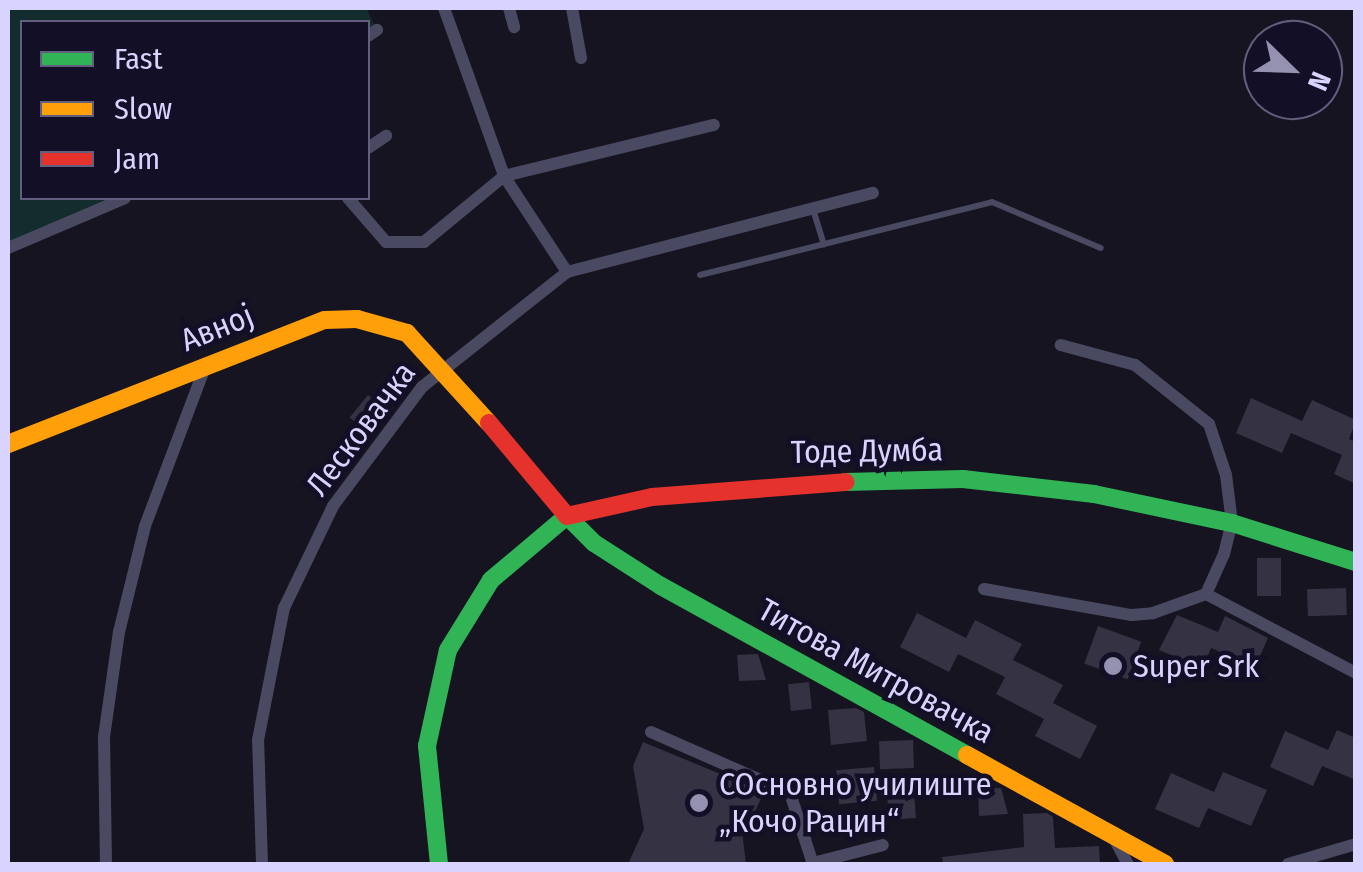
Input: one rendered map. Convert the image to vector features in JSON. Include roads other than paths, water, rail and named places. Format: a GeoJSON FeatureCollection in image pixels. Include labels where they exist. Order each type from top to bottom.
{"type":"FeatureCollection","features":[{"type":"Feature","properties":{"kind":"street"},"geometry":{"type":"LineString","coordinates":[[444,8],[504,176],[567,272]]}},
{"type":"Feature","properties":{"kind":"street"},"geometry":{"type":"LineString","coordinates":[[510,8],[514,27]]}},
{"type":"Feature","properties":{"kind":"street"},"geometry":{"type":"LineString","coordinates":[[572,8],[581,58]]}},
{"type":"Feature","properties":{"kind":"street"},"geometry":{"type":"LineString","coordinates":[[350,200],[386,242],[424,242],[504,176],[714,125]]}},
{"type":"Feature","properties":{"kind":"street"},"geometry":{"type":"LineString","coordinates":[[370,147],[386,136]]}},
{"type":"Feature","properties":{"kind":"street","name":"Лесковачка"},"geometry":{"type":"LineString","coordinates":[[262,864],[258,740],[284,608],[359,465],[443,368],[567,272],[873,193]]}},
{"type":"Feature","properties":{"kind":"street"},"geometry":{"type":"LineString","coordinates":[[8,248],[121,200]]}},
{"type":"Feature","properties":{"kind":"street","name":"Авној"},"geometry":{"type":"LineString","coordinates":[[8,444],[325,320],[357,319],[407,334],[443,368]]}},
{"type":"Feature","properties":{"kind":"street"},"geometry":{"type":"LineString","coordinates":[[1061,345],[1135,366],[1186,400],[1208,424],[1220,450],[1232,523],[1206,594]]}},
{"type":"Feature","properties":{"kind":"street"},"geometry":{"type":"LineString","coordinates":[[106,864],[104,737],[119,632],[146,526],[204,367]]}},
{"type":"Feature","properties":{"kind":"street"},"geometry":{"type":"LineString","coordinates":[[439,864],[427,746],[448,650],[492,580],[567,516],[443,368]]}},
{"type":"Feature","properties":{"kind":"street","name":"Тоде Думба"},"geometry":{"type":"LineString","coordinates":[[567,516],[694,492],[909,478],[1028,484],[1232,523],[1356,562]]}},
{"type":"Feature","properties":{"kind":"street","name":"Титова Митровачка"},"geometry":{"type":"LineString","coordinates":[[567,516],[594,543],[661,586],[1115,840],[1165,864]]}},
{"type":"Feature","properties":{"kind":"street"},"geometry":{"type":"LineString","coordinates":[[984,589],[1132,615],[1206,594],[1356,673]]}},
{"type":"Feature","properties":{"kind":"street"},"geometry":{"type":"LineString","coordinates":[[651,732],[790,793],[813,864],[883,845]]}},
{"type":"Feature","properties":{"kind":"street"},"geometry":{"type":"LineString","coordinates":[[1115,840],[1128,864]]}},
{"type":"Feature","properties":{"kind":"street"},"geometry":{"type":"LineString","coordinates":[[1288,864],[1356,844]]}},
{"type":"Feature","properties":{"kind":"lane"},"geometry":{"type":"LineString","coordinates":[[700,275],[992,202],[1101,248]]}},
{"type":"Feature","properties":{"kind":"lane"},"geometry":{"type":"LineString","coordinates":[[813,209],[824,244]]}},
{"type":"Feature","properties":{"kind":"place","name":"Super Srk"},"geometry":{"type":"Point","coordinates":[1113,666]}},
{"type":"Feature","properties":{"kind":"place","name":"СОсновно училиште „Кочо Рацин“"},"geometry":{"type":"Point","coordinates":[699,803]}}]}
